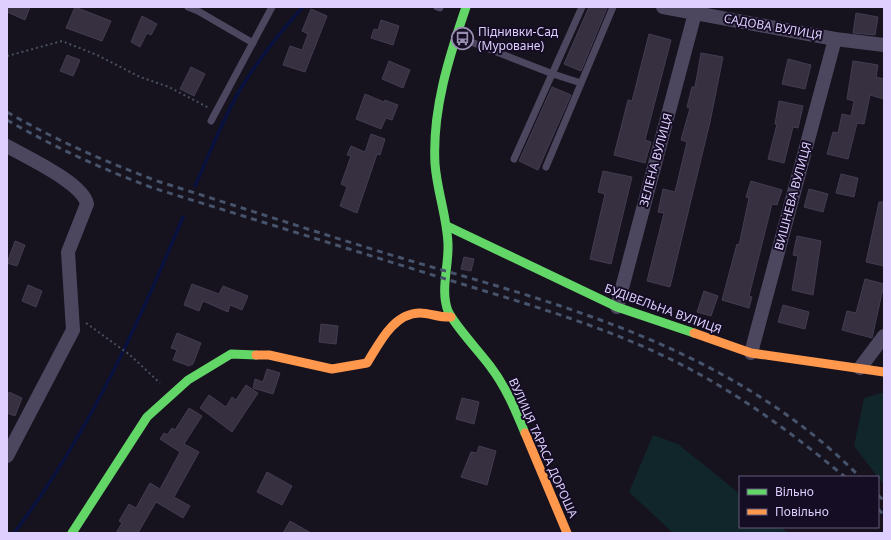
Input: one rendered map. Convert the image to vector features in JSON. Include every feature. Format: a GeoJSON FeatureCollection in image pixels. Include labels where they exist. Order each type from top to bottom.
{"type":"FeatureCollection","features":[{"type":"Feature","properties":{"kind":"street"},"geometry":{"type":"LineString","coordinates":[[72,533],[147,417],[188,380],[231,354],[269,355],[332,369],[367,363],[398,319],[406,314],[420,312],[443,318],[451,317],[445,294],[445,279],[448,261],[447,226],[435,165],[436,129],[446,72],[466,7]]}},
{"type":"Feature","properties":{"kind":"street","name":"САДОВА ВУЛИЦЯ"},"geometry":{"type":"LineString","coordinates":[[663,7],[835,38],[884,45]]}},
{"type":"Feature","properties":{"kind":"street","name":"ЗЕЛЕНА ВУЛИЦЯ"},"geometry":{"type":"LineString","coordinates":[[617,307],[695,13]]}},
{"type":"Feature","properties":{"kind":"street","name":"ВИШНЕВА ВУЛИЦЯ"},"geometry":{"type":"LineString","coordinates":[[751,353],[835,38]]}},
{"type":"Feature","properties":{"kind":"street"},"geometry":{"type":"LineString","coordinates":[[7,146],[75,186],[86,197],[87,204],[68,252],[73,330],[7,456]]}},
{"type":"Feature","properties":{"kind":"street","name":"БУДІВЕЛЬНА ВУЛИЦЯ"},"geometry":{"type":"LineString","coordinates":[[447,226],[617,307],[751,353],[884,372]]}},
{"type":"Feature","properties":{"kind":"street","name":"ВУЛИЦЯ ТАРАСА ДОРОША"},"geometry":{"type":"LineString","coordinates":[[451,317],[494,370],[507,391],[567,533]]}},
{"type":"Feature","properties":{"kind":"street"},"geometry":{"type":"LineString","coordinates":[[860,368],[884,336]]}},
{"type":"Feature","properties":{"kind":"lane"},"geometry":{"type":"LineString","coordinates":[[188,7],[198,11],[253,43]]}},
{"type":"Feature","properties":{"kind":"lane"},"geometry":{"type":"LineString","coordinates":[[211,121],[272,7]]}},
{"type":"Feature","properties":{"kind":"lane"},"geometry":{"type":"LineString","coordinates":[[514,159],[582,7]]}},
{"type":"Feature","properties":{"kind":"lane"},"geometry":{"type":"LineString","coordinates":[[546,167],[613,7]]}},
{"type":"Feature","properties":{"kind":"lane"},"geometry":{"type":"LineString","coordinates":[[466,40],[553,74],[582,82]]}},
{"type":"Feature","properties":{"kind":"path"},"geometry":{"type":"LineString","coordinates":[[7,56],[62,41],[97,55],[140,77],[169,87],[216,112]]}},
{"type":"Feature","properties":{"kind":"path"},"geometry":{"type":"LineString","coordinates":[[72,314],[131,356],[172,394]]}},
{"type":"Feature","properties":{"kind":"green space"},"geometry":{"type":"Polygon","coordinates":[[[884,392],[884,485],[879,478],[879,476],[877,476],[854,446],[864,398],[884,392]]]}},
{"type":"Feature","properties":{"kind":"green space"},"geometry":{"type":"Polygon","coordinates":[[[653,435],[678,444],[739,493],[739,528],[782,528],[788,533],[673,533],[629,492],[653,435]]]}},
{"type":"Feature","properties":{"kind":"building"},"geometry":{"type":"Polygon","coordinates":[[[7,7],[30,7],[25,20],[7,12],[7,7]]]}},
{"type":"Feature","properties":{"kind":"building"},"geometry":{"type":"Polygon","coordinates":[[[75,7],[111,21],[102,41],[66,28],[75,7]]]}},
{"type":"Feature","properties":{"kind":"building"},"geometry":{"type":"Polygon","coordinates":[[[589,7],[607,8],[581,71],[564,64],[589,7]]]}},
{"type":"Feature","properties":{"kind":"building"},"geometry":{"type":"Polygon","coordinates":[[[311,9],[327,16],[305,72],[283,65],[290,46],[302,50],[308,34],[302,31],[311,9]]]}},
{"type":"Feature","properties":{"kind":"building"},"geometry":{"type":"Polygon","coordinates":[[[856,13],[878,17],[875,35],[853,33],[856,13]]]}},
{"type":"Feature","properties":{"kind":"building"},"geometry":{"type":"Polygon","coordinates":[[[142,16],[157,24],[151,35],[147,33],[140,47],[131,42],[142,16]]]}},
{"type":"Feature","properties":{"kind":"building"},"geometry":{"type":"Polygon","coordinates":[[[381,20],[399,26],[393,45],[371,38],[374,29],[378,30],[381,20]]]}},
{"type":"Feature","properties":{"kind":"building"},"geometry":{"type":"Polygon","coordinates":[[[649,34],[671,40],[645,140],[651,142],[645,163],[614,155],[628,100],[632,101],[649,34]]]}},
{"type":"Feature","properties":{"kind":"building"},"geometry":{"type":"Polygon","coordinates":[[[701,53],[723,57],[710,122],[670,287],[647,281],[664,213],[658,212],[663,189],[675,192],[687,142],[681,140],[690,108],[687,107],[692,87],[695,87],[701,53]]]}},
{"type":"Feature","properties":{"kind":"building"},"geometry":{"type":"Polygon","coordinates":[[[67,55],[80,60],[73,76],[60,71],[67,55]]]}},
{"type":"Feature","properties":{"kind":"building"},"geometry":{"type":"Polygon","coordinates":[[[788,59],[811,65],[805,89],[782,84],[788,59]]]}},
{"type":"Feature","properties":{"kind":"building"},"geometry":{"type":"Polygon","coordinates":[[[389,61],[410,70],[403,88],[382,79],[389,61]]]}},
{"type":"Feature","properties":{"kind":"building"},"geometry":{"type":"Polygon","coordinates":[[[853,61],[878,65],[876,77],[884,79],[884,99],[870,95],[864,124],[857,123],[848,159],[827,154],[833,132],[838,133],[842,114],[851,116],[854,101],[847,99],[853,61]]]}},
{"type":"Feature","properties":{"kind":"building"},"geometry":{"type":"Polygon","coordinates":[[[191,67],[205,74],[194,96],[180,89],[191,67]]]}},
{"type":"Feature","properties":{"kind":"building"},"geometry":{"type":"Polygon","coordinates":[[[552,87],[571,95],[538,170],[519,161],[552,87]]]}},
{"type":"Feature","properties":{"kind":"building"},"geometry":{"type":"Polygon","coordinates":[[[365,94],[384,102],[385,100],[398,105],[392,120],[386,118],[381,129],[356,119],[365,94]]]}},
{"type":"Feature","properties":{"kind":"building"},"geometry":{"type":"Polygon","coordinates":[[[779,101],[803,106],[798,128],[793,127],[784,163],[768,159],[777,124],[775,124],[779,101]]]}},
{"type":"Feature","properties":{"kind":"building"},"geometry":{"type":"Polygon","coordinates":[[[371,134],[385,139],[380,155],[377,154],[357,213],[340,206],[347,187],[341,184],[351,156],[347,155],[351,146],[365,152],[371,134]]]}},
{"type":"Feature","properties":{"kind":"building"},"geometry":{"type":"Polygon","coordinates":[[[603,171],[632,177],[611,264],[590,259],[605,194],[598,192],[603,171]]]}},
{"type":"Feature","properties":{"kind":"building"},"geometry":{"type":"Polygon","coordinates":[[[841,174],[858,178],[854,197],[836,193],[841,174]]]}},
{"type":"Feature","properties":{"kind":"building"},"geometry":{"type":"Polygon","coordinates":[[[751,181],[782,190],[777,205],[772,204],[749,296],[752,297],[749,308],[722,300],[737,244],[739,245],[749,198],[746,197],[751,181]]]}},
{"type":"Feature","properties":{"kind":"building"},"geometry":{"type":"Polygon","coordinates":[[[809,189],[828,194],[823,212],[804,207],[809,189]]]}},
{"type":"Feature","properties":{"kind":"building"},"geometry":{"type":"Polygon","coordinates":[[[879,202],[884,202],[884,266],[866,262],[879,202]]]}},
{"type":"Feature","properties":{"kind":"building"},"geometry":{"type":"Polygon","coordinates":[[[797,236],[821,241],[813,295],[792,290],[798,256],[793,255],[797,236]]]}},
{"type":"Feature","properties":{"kind":"building"},"geometry":{"type":"Polygon","coordinates":[[[15,241],[25,245],[17,266],[7,263],[15,241]]]}},
{"type":"Feature","properties":{"kind":"building"},"geometry":{"type":"Polygon","coordinates":[[[464,257],[474,259],[471,271],[461,269],[464,257]]]}},
{"type":"Feature","properties":{"kind":"building"},"geometry":{"type":"Polygon","coordinates":[[[865,279],[884,284],[872,338],[842,330],[847,311],[856,313],[865,279]]]}},
{"type":"Feature","properties":{"kind":"building"},"geometry":{"type":"Polygon","coordinates":[[[192,284],[219,294],[223,286],[248,296],[242,310],[230,305],[228,312],[203,301],[199,311],[184,305],[192,284]]]}},
{"type":"Feature","properties":{"kind":"building"},"geometry":{"type":"Polygon","coordinates":[[[28,285],[42,291],[36,307],[22,301],[28,285]]]}},
{"type":"Feature","properties":{"kind":"building"},"geometry":{"type":"Polygon","coordinates":[[[704,291],[718,296],[711,316],[697,312],[704,291]]]}},
{"type":"Feature","properties":{"kind":"building"},"geometry":{"type":"Polygon","coordinates":[[[783,305],[809,312],[805,329],[778,322],[783,305]]]}},
{"type":"Feature","properties":{"kind":"building"},"geometry":{"type":"Polygon","coordinates":[[[321,324],[338,326],[336,344],[319,342],[321,324]]]}},
{"type":"Feature","properties":{"kind":"building"},"geometry":{"type":"Polygon","coordinates":[[[177,333],[201,343],[193,364],[189,366],[173,360],[177,350],[171,348],[177,333]]]}},
{"type":"Feature","properties":{"kind":"building"},"geometry":{"type":"Polygon","coordinates":[[[267,369],[280,373],[273,394],[253,388],[255,379],[263,382],[267,369]]]}},
{"type":"Feature","properties":{"kind":"building"},"geometry":{"type":"Polygon","coordinates":[[[246,385],[258,393],[232,432],[200,408],[209,395],[226,407],[232,397],[236,400],[246,385]]]}},
{"type":"Feature","properties":{"kind":"building"},"geometry":{"type":"Polygon","coordinates":[[[9,392],[22,398],[15,416],[7,413],[7,398],[9,392]]]}},
{"type":"Feature","properties":{"kind":"building"},"geometry":{"type":"Polygon","coordinates":[[[462,398],[479,402],[474,424],[456,419],[462,398]]]}},
{"type":"Feature","properties":{"kind":"building"},"geometry":{"type":"Polygon","coordinates":[[[189,408],[202,416],[184,444],[199,452],[174,497],[190,506],[183,518],[156,502],[138,533],[116,533],[122,523],[119,521],[129,504],[136,508],[150,483],[160,489],[180,452],[160,439],[164,433],[167,435],[172,428],[175,430],[189,408]]]}},
{"type":"Feature","properties":{"kind":"building"},"geometry":{"type":"Polygon","coordinates":[[[479,446],[496,451],[487,485],[461,477],[471,452],[477,453],[479,446]]]}},
{"type":"Feature","properties":{"kind":"building"},"geometry":{"type":"Polygon","coordinates":[[[267,472],[292,486],[282,505],[257,492],[267,472]]]}},
{"type":"Feature","properties":{"kind":"building"},"geometry":{"type":"Polygon","coordinates":[[[290,521],[311,533],[283,533],[290,521]]]}},
{"type":"Feature","properties":{"kind":"waterway"},"geometry":{"type":"LineString","coordinates":[[195,186],[234,99],[270,46],[303,7]]}},
{"type":"Feature","properties":{"kind":"waterway"},"geometry":{"type":"LineString","coordinates":[[14,533],[65,459],[109,380],[129,340],[183,217]]}},
{"type":"Feature","properties":{"kind":"railway"},"geometry":{"type":"LineString","coordinates":[[7,112],[81,150],[157,181],[365,247],[550,303],[607,322],[662,345],[715,371],[766,401],[815,436],[859,476]]}},
{"type":"Feature","properties":{"kind":"railway"},"geometry":{"type":"LineString","coordinates":[[7,120],[78,157],[153,188],[523,303],[581,322],[638,344],[690,369],[737,396],[803,443],[844,476]]}},
{"type":"Feature","properties":{"kind":"railway"},"geometry":{"type":"LineString","coordinates":[[879,496],[884,501]]}},
{"type":"Feature","properties":{"kind":"railway"},"geometry":{"type":"LineString","coordinates":[[879,510],[884,515]]}},
{"type":"Feature","properties":{"kind":"traffic: fast"},"geometry":{"type":"LineString","coordinates":[[466,7],[448,64],[436,124],[435,164],[446,224],[448,244],[445,286],[446,303],[451,317],[501,382],[525,433]]}},
{"type":"Feature","properties":{"kind":"traffic: fast"},"geometry":{"type":"LineString","coordinates":[[447,226],[617,307],[694,333]]}},
{"type":"Feature","properties":{"kind":"traffic: fast"},"geometry":{"type":"LineString","coordinates":[[72,533],[147,417],[188,380],[231,354],[256,355]]}},
{"type":"Feature","properties":{"kind":"traffic: slow"},"geometry":{"type":"LineString","coordinates":[[256,355],[269,355],[332,369],[367,363],[388,331],[402,318],[410,314],[420,313],[451,317]]}},
{"type":"Feature","properties":{"kind":"traffic: slow"},"geometry":{"type":"LineString","coordinates":[[694,333],[751,353],[884,372]]}},
{"type":"Feature","properties":{"kind":"traffic: slow"},"geometry":{"type":"LineString","coordinates":[[525,433],[567,533]]}},
{"type":"Feature","properties":{"kind":"place","name":"Піднивки-Сад (Муроване)"},"geometry":{"type":"Point","coordinates":[462,39]}}]}
